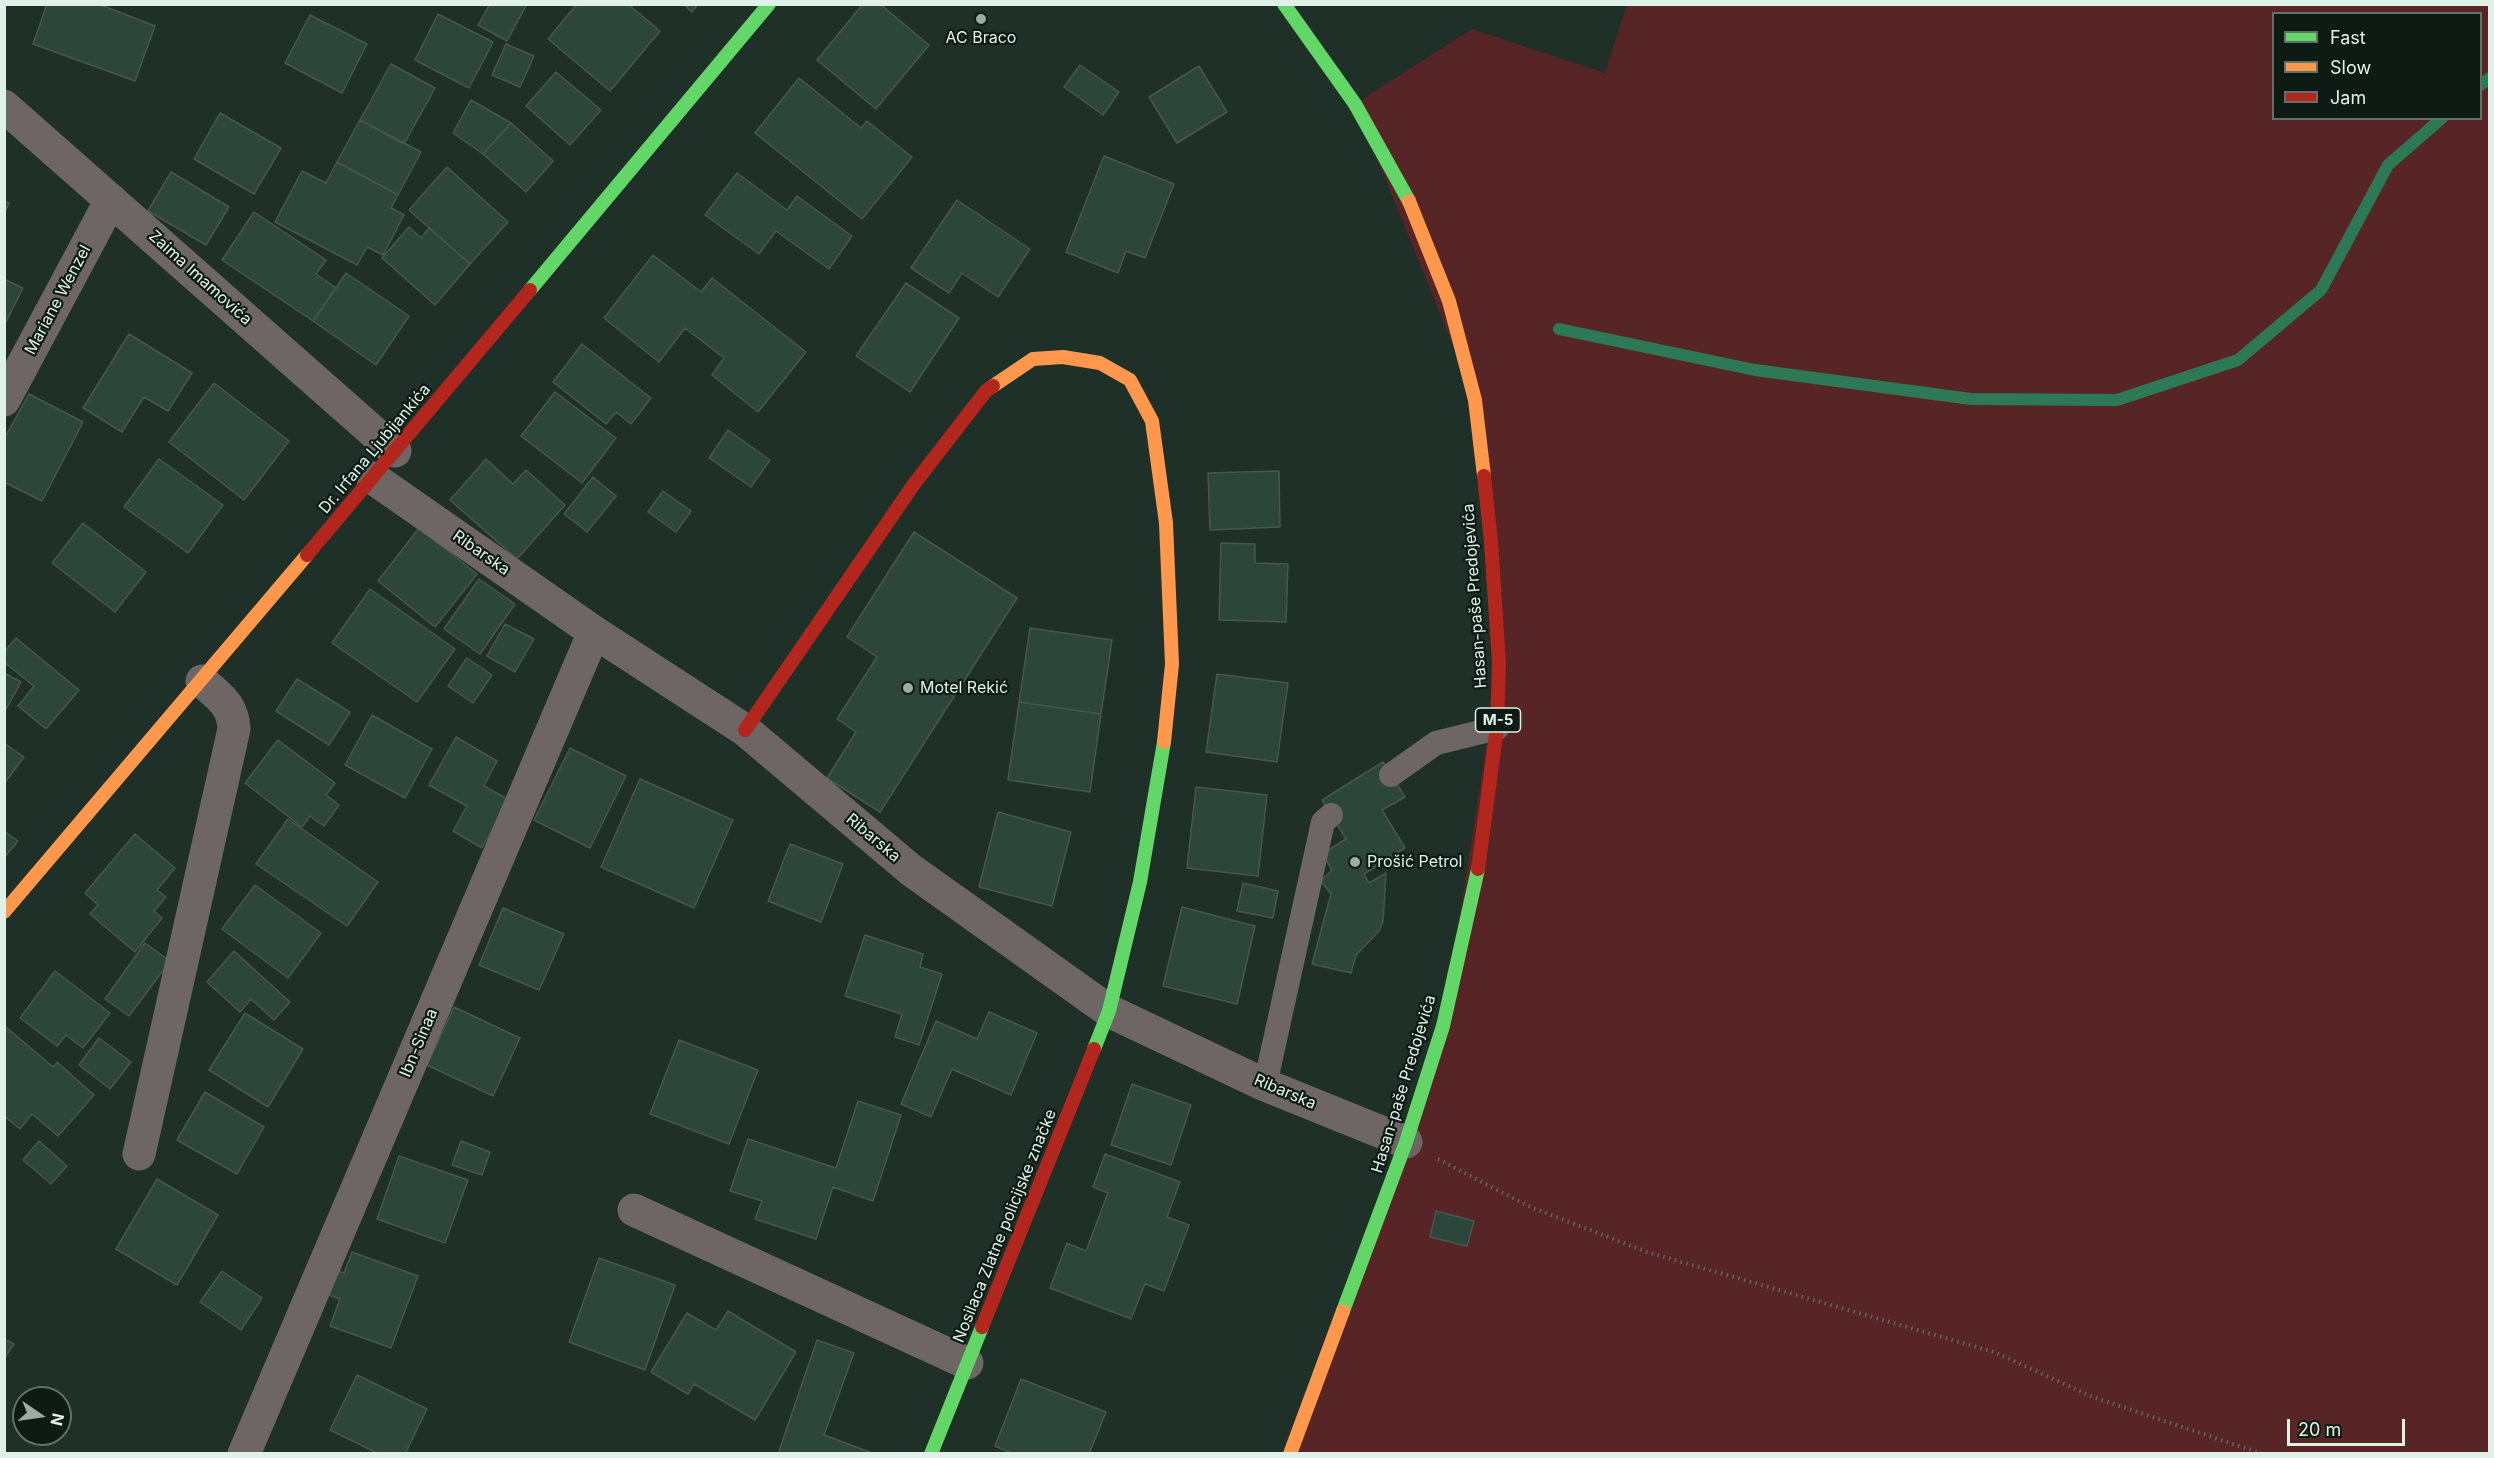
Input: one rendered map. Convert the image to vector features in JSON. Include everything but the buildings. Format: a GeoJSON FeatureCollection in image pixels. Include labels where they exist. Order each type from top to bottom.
{"type":"FeatureCollection","features":[{"type":"Feature","properties":{"kind":"main road","name":"Dr. Irfana Ljubijankića"},"geometry":{"type":"LineString","coordinates":[[4,912],[202,681],[769,4]]}},
{"type":"Feature","properties":{"kind":"main road","name":"Hasan-paše Predojevića"},"geometry":{"type":"LineString","coordinates":[[1284,4],[1355,104],[1411,206],[1449,301],[1475,400],[1491,542],[1499,663],[1497,728],[1479,861],[1443,1026],[1406,1142],[1290,1454]]}},
{"type":"Feature","properties":{"kind":"main road","name":"Nosilaca Zlatne policijske značke"},"geometry":{"type":"LineString","coordinates":[[745,730],[914,484],[986,391],[1033,358],[1063,357],[1100,363],[1130,380],[1152,421],[1166,523],[1172,664],[1162,764],[1140,882],[1109,1011],[931,1454]]}},
{"type":"Feature","properties":{"kind":"street","name":"Zaima Imamovića"},"geometry":{"type":"LineString","coordinates":[[4,106],[395,451]]}},
{"type":"Feature","properties":{"kind":"street","name":"Mariane Wenzel"},"geometry":{"type":"LineString","coordinates":[[4,400],[111,200]]}},
{"type":"Feature","properties":{"kind":"street","name":"Ribarska"},"geometry":{"type":"LineString","coordinates":[[373,478],[594,632],[745,730],[911,870],[1109,1011],[1265,1085],[1406,1142]]}},
{"type":"Feature","properties":{"kind":"street","name":"Ibn-Sinaa"},"geometry":{"type":"LineString","coordinates":[[254,1450],[594,632]]}},
{"type":"Feature","properties":{"kind":"street"},"geometry":{"type":"LineString","coordinates":[[139,1154],[234,729],[234,715],[227,704],[202,681]]}},
{"type":"Feature","properties":{"kind":"street"},"geometry":{"type":"LineString","coordinates":[[634,1210],[967,1363]]}},
{"type":"Feature","properties":{"kind":"lane"},"geometry":{"type":"LineString","coordinates":[[1391,775],[1436,743],[1497,728]]}},
{"type":"Feature","properties":{"kind":"lane"},"geometry":{"type":"LineString","coordinates":[[1265,1085],[1323,822],[1331,815]]}},
{"type":"Feature","properties":{"kind":"path"},"geometry":{"type":"LineString","coordinates":[[1406,1142],[1528,1206],[1647,1252],[1994,1352],[2093,1397],[2263,1454]]}},
{"type":"Feature","properties":{"kind":"shaded area"},"geometry":{"type":"Polygon","coordinates":[[[1627,5],[2489,5],[2489,1453],[1290,1454],[1443,1026],[1499,663],[1475,400],[1355,104],[1472,29],[1605,73],[1627,5]]]}},
{"type":"Feature","properties":{"kind":"waterway"},"geometry":{"type":"LineString","coordinates":[[2482,84],[2490,78]]}},
{"type":"Feature","properties":{"kind":"waterway"},"geometry":{"type":"LineString","coordinates":[[1559,329],[1755,370],[1971,399],[2117,400],[2238,360],[2321,290],[2388,165],[2440,120]]}},
{"type":"Feature","properties":{"kind":"traffic: fast"},"geometry":{"type":"LineString","coordinates":[[530,290],[769,4]]}},
{"type":"Feature","properties":{"kind":"traffic: fast"},"geometry":{"type":"LineString","coordinates":[[1284,4],[1355,104],[1409,201]]}},
{"type":"Feature","properties":{"kind":"traffic: fast"},"geometry":{"type":"LineString","coordinates":[[1094,1049],[1109,1011],[1140,882],[1164,742]]}},
{"type":"Feature","properties":{"kind":"traffic: fast"},"geometry":{"type":"LineString","coordinates":[[1343,1311],[1406,1142],[1443,1026],[1478,869]]}},
{"type":"Feature","properties":{"kind":"traffic: fast"},"geometry":{"type":"LineString","coordinates":[[931,1454],[982,1327]]}},
{"type":"Feature","properties":{"kind":"traffic: slow"},"geometry":{"type":"LineString","coordinates":[[1409,201],[1449,301],[1475,400],[1484,476]]}},
{"type":"Feature","properties":{"kind":"traffic: slow"},"geometry":{"type":"LineString","coordinates":[[993,386],[1033,359],[1063,357],[1100,363],[1130,380],[1152,421],[1166,523],[1172,664],[1164,742]]}},
{"type":"Feature","properties":{"kind":"traffic: slow"},"geometry":{"type":"LineString","coordinates":[[4,912],[307,555]]}},
{"type":"Feature","properties":{"kind":"traffic: slow"},"geometry":{"type":"LineString","coordinates":[[1290,1454],[1343,1311]]}},
{"type":"Feature","properties":{"kind":"traffic: jam"},"geometry":{"type":"LineString","coordinates":[[307,555],[530,290]]}},
{"type":"Feature","properties":{"kind":"traffic: jam"},"geometry":{"type":"LineString","coordinates":[[745,730],[914,484],[986,391],[993,386]]}},
{"type":"Feature","properties":{"kind":"traffic: jam"},"geometry":{"type":"LineString","coordinates":[[1478,869],[1497,728],[1499,663],[1484,476]]}},
{"type":"Feature","properties":{"kind":"traffic: jam"},"geometry":{"type":"LineString","coordinates":[[982,1327],[1094,1049]]}},
{"type":"Feature","properties":{"kind":"place","name":"AC Braco"},"geometry":{"type":"Point","coordinates":[981,19]}},
{"type":"Feature","properties":{"kind":"place","name":"Motel Rekić"},"geometry":{"type":"Point","coordinates":[908,688]}},
{"type":"Feature","properties":{"kind":"place","name":"Prošić Petrol"},"geometry":{"type":"Point","coordinates":[1355,862]}}]}
